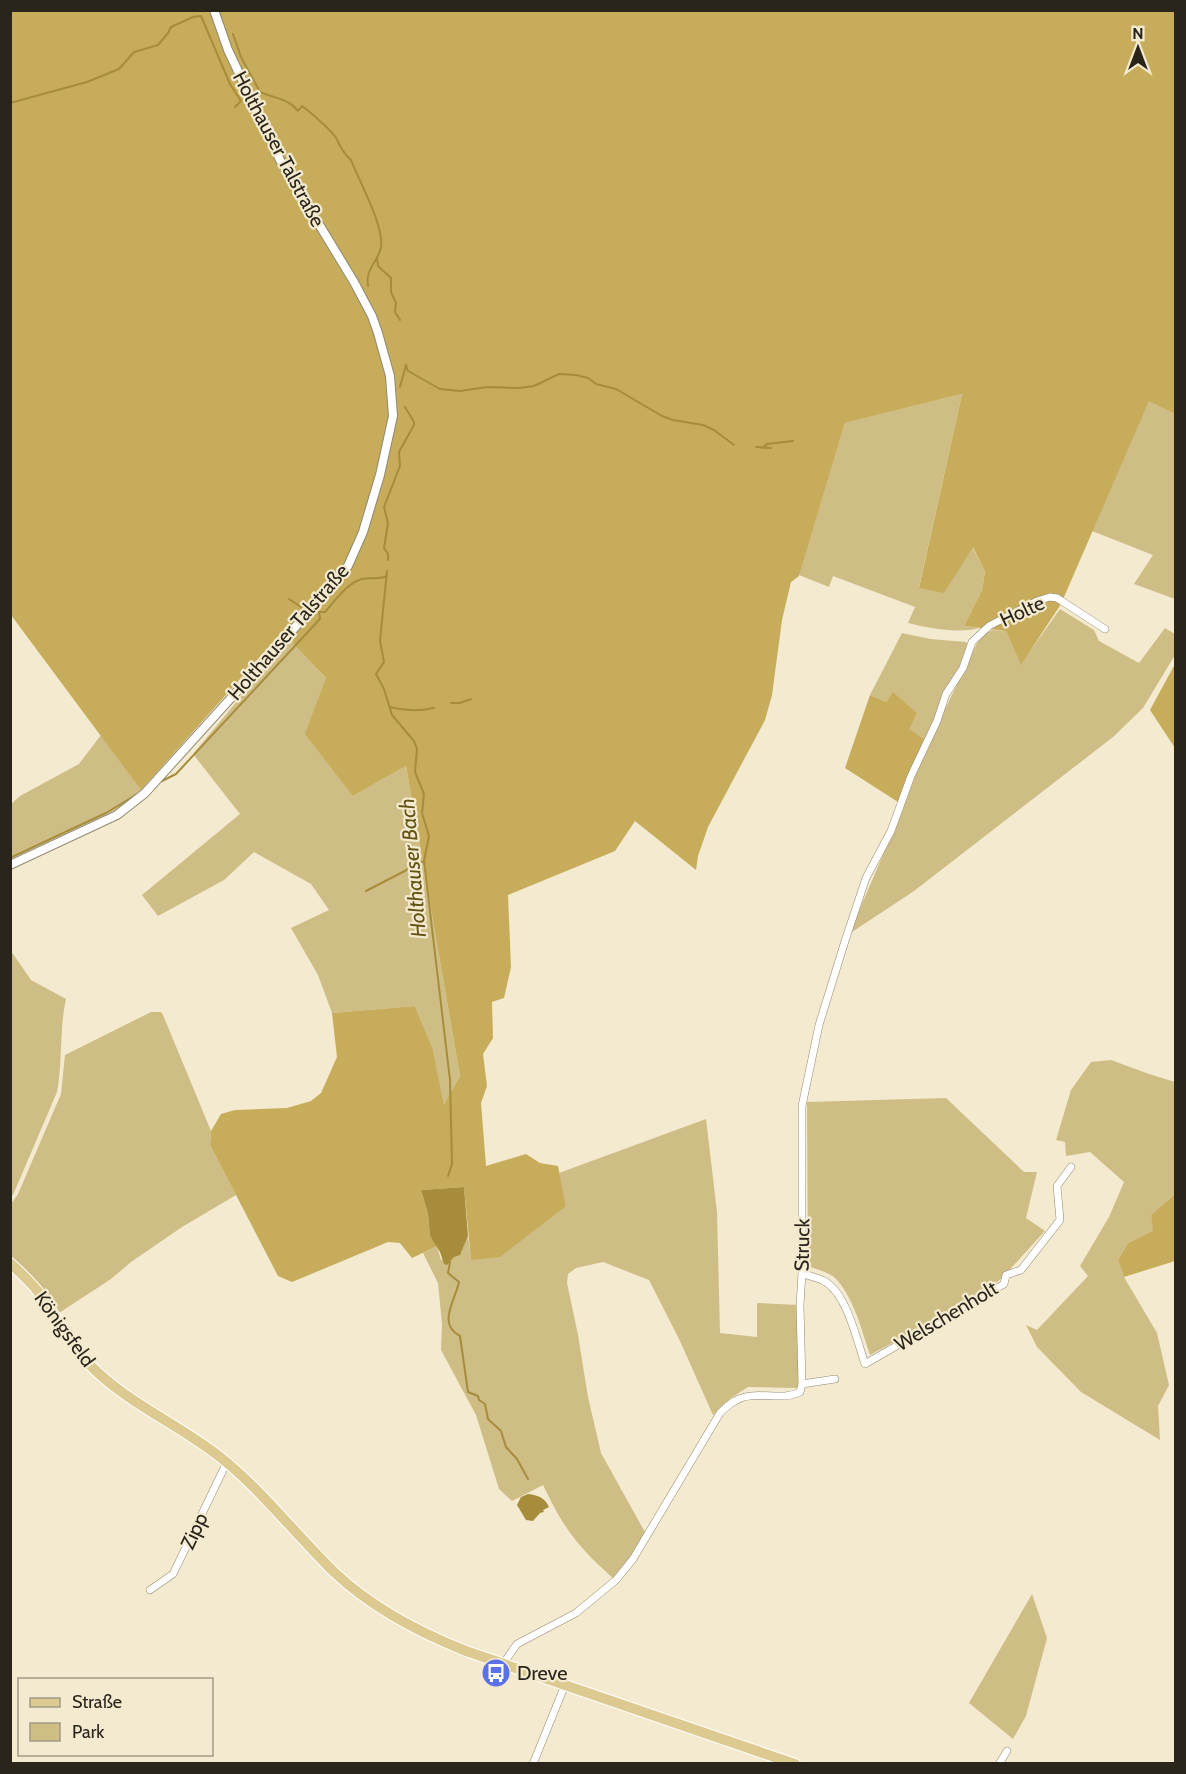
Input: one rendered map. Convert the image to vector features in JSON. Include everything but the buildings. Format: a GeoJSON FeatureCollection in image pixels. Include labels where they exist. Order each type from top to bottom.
{"type":"FeatureCollection","features":[{"type":"Feature","properties":{"kind":"main road","name":"Königsfeld"},"geometry":{"type":"LineString","coordinates":[[10,1263],[36,1289],[86,1362],[122,1393],[194,1438],[226,1462],[336,1574],[376,1605],[435,1639],[795,1764]]}},
{"type":"Feature","properties":{"kind":"street","name":"Holthauser Talstraße"},"geometry":{"type":"LineString","coordinates":[[10,865],[117,814],[145,793],[348,566],[363,532],[386,457],[391,429],[392,398],[390,376],[378,333],[363,298],[272,144],[225,44],[214,10]]}},
{"type":"Feature","properties":{"kind":"street","name":"Holte"},"geometry":{"type":"LineString","coordinates":[[972,642],[989,626],[1037,601],[1050,597],[1057,598],[1105,629]]}},
{"type":"Feature","properties":{"kind":"street","name":"Struck"},"geometry":{"type":"LineString","coordinates":[[802,1384],[800,1305],[802,1106],[819,1025],[866,879],[891,831],[911,776],[937,721],[946,694],[963,668],[972,642]]}},
{"type":"Feature","properties":{"kind":"street","name":"Welschenholt"},"geometry":{"type":"LineString","coordinates":[[802,1273],[826,1282],[835,1290],[857,1334],[865,1364],[1004,1284],[1006,1275],[1021,1270],[1060,1220],[1057,1186],[1071,1167]]}},
{"type":"Feature","properties":{"kind":"street"},"geometry":{"type":"LineString","coordinates":[[503,1664],[517,1644],[576,1613],[616,1580],[633,1559],[720,1413],[736,1400],[757,1395],[791,1397],[800,1392],[802,1384],[836,1379]]}},
{"type":"Feature","properties":{"kind":"street","name":"Zipp"},"geometry":{"type":"LineString","coordinates":[[150,1590],[172,1574],[226,1462]]}},
{"type":"Feature","properties":{"kind":"street"},"geometry":{"type":"LineString","coordinates":[[533,1764],[565,1685]]}},
{"type":"Feature","properties":{"kind":"street"},"geometry":{"type":"LineString","coordinates":[[999,1764],[1007,1751]]}},
{"type":"Feature","properties":{"kind":"green space"},"geometry":{"type":"Polygon","coordinates":[[[962,394],[919,587],[944,592],[972,546],[985,572],[982,590],[964,626],[979,628],[952,630],[908,623],[915,607],[833,576],[829,587],[799,575],[845,423],[962,394]]]}},
{"type":"Feature","properties":{"kind":"green space"},"geometry":{"type":"Polygon","coordinates":[[[1149,400],[1175,414],[1175,599],[1134,584],[1153,555],[1092,531],[1149,400]]]}},
{"type":"Feature","properties":{"kind":"green space"},"geometry":{"type":"Polygon","coordinates":[[[1060,609],[1094,630],[1099,641],[1139,663],[1165,628],[1175,634],[1175,655],[1143,708],[1113,737],[914,891],[849,934],[895,827],[916,769],[981,635],[993,630],[1006,631],[1021,664],[1060,609]]]}},
{"type":"Feature","properties":{"kind":"green space"},"geometry":{"type":"Polygon","coordinates":[[[902,633],[930,639],[966,642],[968,646],[964,663],[940,700],[934,722],[924,739],[910,729],[917,713],[893,693],[886,702],[870,695],[902,633]]]}},
{"type":"Feature","properties":{"kind":"green space"},"geometry":{"type":"Polygon","coordinates":[[[289,639],[326,678],[353,796],[406,766],[460,1076],[444,1106],[433,1049],[415,1006],[332,1013],[318,975],[291,928],[329,910],[311,884],[254,852],[224,880],[158,916],[142,895],[240,814],[193,754],[289,639]]]}},
{"type":"Feature","properties":{"kind":"green space"},"geometry":{"type":"Polygon","coordinates":[[[101,735],[141,790],[116,810],[11,858],[11,804],[20,796],[79,764],[101,735]]]}},
{"type":"Feature","properties":{"kind":"green space"},"geometry":{"type":"Polygon","coordinates":[[[11,951],[31,980],[66,999],[57,1092],[13,1195],[10,1195],[11,951]]]}},
{"type":"Feature","properties":{"kind":"green space"},"geometry":{"type":"Polygon","coordinates":[[[151,1012],[161,1012],[163,1015],[211,1131],[210,1145],[236,1195],[182,1227],[131,1262],[111,1279],[59,1313],[11,1256],[11,1204],[18,1194],[61,1094],[65,1055],[151,1012]]]}},
{"type":"Feature","properties":{"kind":"green space"},"geometry":{"type":"Polygon","coordinates":[[[1111,1060],[1175,1082],[1175,1194],[1151,1215],[1154,1231],[1128,1243],[1118,1260],[1124,1277],[1157,1333],[1169,1385],[1158,1406],[1160,1440],[1081,1392],[1037,1347],[1026,1325],[1037,1330],[1088,1276],[1080,1266],[1109,1217],[1124,1182],[1090,1152],[1066,1156],[1065,1142],[1056,1140],[1071,1090],[1091,1062],[1111,1060]]]}},
{"type":"Feature","properties":{"kind":"green space"},"geometry":{"type":"Polygon","coordinates":[[[946,1098],[1024,1172],[1037,1172],[1026,1218],[1045,1231],[1003,1277],[981,1295],[870,1355],[847,1293],[834,1277],[808,1266],[807,1102],[946,1098]]]}},
{"type":"Feature","properties":{"kind":"green space"},"geometry":{"type":"Polygon","coordinates":[[[706,1119],[717,1212],[720,1333],[757,1337],[757,1303],[799,1305],[801,1365],[798,1388],[748,1387],[731,1398],[713,1415],[680,1341],[649,1280],[603,1262],[576,1268],[568,1274],[567,1283],[588,1397],[601,1453],[646,1534],[614,1579],[573,1537],[543,1485],[512,1501],[499,1489],[476,1415],[441,1350],[442,1324],[438,1283],[423,1253],[437,1246],[441,1260],[453,1257],[461,1250],[468,1236],[471,1260],[566,1206],[559,1173],[706,1119]]]}},
{"type":"Feature","properties":{"kind":"green space"},"geometry":{"type":"Polygon","coordinates":[[[1032,1594],[1047,1638],[1026,1716],[1013,1739],[969,1703],[1032,1594]]]}},
{"type":"Feature","properties":{"kind":"shaded area"},"geometry":{"type":"Polygon","coordinates":[[[11,11],[1175,11],[1175,414],[1149,401],[1061,604],[1021,665],[1006,631],[964,626],[982,590],[985,572],[973,547],[944,593],[919,588],[962,394],[845,423],[799,576],[791,582],[782,620],[772,695],[765,720],[708,827],[698,856],[696,870],[635,821],[615,851],[508,895],[511,967],[504,998],[492,1002],[493,1038],[483,1054],[487,1086],[481,1103],[486,1166],[526,1154],[540,1163],[558,1166],[566,1206],[500,1257],[471,1260],[464,1187],[421,1190],[428,1214],[430,1236],[437,1246],[412,1258],[400,1243],[388,1242],[292,1282],[278,1276],[210,1145],[211,1131],[221,1114],[235,1110],[287,1108],[311,1101],[321,1093],[337,1057],[332,1013],[415,1006],[433,1049],[444,1105],[460,1076],[406,766],[353,796],[305,734],[326,678],[282,632],[141,790],[11,615],[11,11]]]}},
{"type":"Feature","properties":{"kind":"shaded area"},"geometry":{"type":"Polygon","coordinates":[[[1175,664],[1176,748],[1150,710],[1175,664]]]}},
{"type":"Feature","properties":{"kind":"shaded area"},"geometry":{"type":"Polygon","coordinates":[[[893,692],[917,713],[910,729],[924,739],[898,802],[845,768],[870,695],[886,702],[893,692]]]}},
{"type":"Feature","properties":{"kind":"shaded area"},"geometry":{"type":"Polygon","coordinates":[[[464,1187],[468,1236],[460,1255],[454,1257],[447,1265],[444,1264],[430,1236],[428,1214],[421,1190],[464,1187]]]}},
{"type":"Feature","properties":{"kind":"shaded area"},"geometry":{"type":"Polygon","coordinates":[[[1175,1194],[1175,1261],[1124,1277],[1118,1260],[1128,1243],[1153,1231],[1151,1215],[1175,1194]]]}},
{"type":"Feature","properties":{"kind":"shaded area"},"geometry":{"type":"Polygon","coordinates":[[[528,1494],[541,1498],[549,1507],[533,1521],[526,1520],[517,1505],[521,1497],[528,1494]]]}},
{"type":"Feature","properties":{"kind":"waterway"},"geometry":{"type":"LineString","coordinates":[[10,103],[87,82],[119,69],[134,52],[158,45],[171,27],[193,17],[201,16],[230,84],[241,101],[235,107]]}},
{"type":"Feature","properties":{"kind":"waterway","name":"Holthauser Bach"},"geometry":{"type":"LineString","coordinates":[[233,34],[241,57],[260,92],[285,101],[298,111],[302,106],[332,132],[344,153],[351,160],[375,215],[381,238],[379,253],[368,275],[368,286]]}},
{"type":"Feature","properties":{"kind":"waterway"},"geometry":{"type":"LineString","coordinates":[[377,257],[378,266],[391,278],[391,292],[396,303],[395,312],[400,320]]}},
{"type":"Feature","properties":{"kind":"waterway"},"geometry":{"type":"LineString","coordinates":[[406,365],[408,371],[440,389],[460,391],[487,387],[534,386],[559,374],[576,375],[588,378],[596,384],[616,389],[662,416],[703,425],[734,445]]}},
{"type":"Feature","properties":{"kind":"waterway","name":"Holthauser Bach"},"geometry":{"type":"LineString","coordinates":[[400,387],[406,365]]}},
{"type":"Feature","properties":{"kind":"waterway","name":"Holthauser Bach"},"geometry":{"type":"LineString","coordinates":[[388,560],[388,554],[384,548],[388,523],[384,507],[400,466],[399,452],[414,425],[405,407]]}},
{"type":"Feature","properties":{"kind":"waterway"},"geometry":{"type":"LineString","coordinates":[[763,448],[767,444],[793,441]]}},
{"type":"Feature","properties":{"kind":"waterway"},"geometry":{"type":"LineString","coordinates":[[756,447],[771,448]]}},
{"type":"Feature","properties":{"kind":"waterway","name":"Holthauser Bach"},"geometry":{"type":"LineString","coordinates":[[387,571],[380,641],[384,662],[376,674],[384,689],[392,715],[414,741],[417,749],[415,772],[424,794],[422,813],[429,836],[424,861],[450,1080],[452,1164],[448,1176]]}},
{"type":"Feature","properties":{"kind":"waterway"},"geometry":{"type":"LineString","coordinates":[[160,782],[176,774],[320,619],[319,612],[325,612],[351,584],[365,578],[387,576]]}},
{"type":"Feature","properties":{"kind":"waterway"},"geometry":{"type":"LineString","coordinates":[[289,599],[304,609]]}},
{"type":"Feature","properties":{"kind":"waterway"},"geometry":{"type":"LineString","coordinates":[[451,703],[471,699]]}},
{"type":"Feature","properties":{"kind":"waterway"},"geometry":{"type":"LineString","coordinates":[[390,707],[412,710],[434,708]]}},
{"type":"Feature","properties":{"kind":"waterway"},"geometry":{"type":"LineString","coordinates":[[10,858],[106,813],[144,790]]}},
{"type":"Feature","properties":{"kind":"waterway"},"geometry":{"type":"LineString","coordinates":[[366,891],[424,861]]}},
{"type":"Feature","properties":{"kind":"waterway","name":"Holthauser Bach"},"geometry":{"type":"LineString","coordinates":[[450,1262],[448,1273],[459,1282],[449,1312],[449,1319],[453,1331],[460,1336],[468,1392],[478,1396],[479,1400],[485,1404],[488,1419],[501,1431],[506,1447],[517,1459],[528,1479]]}},
{"type":"Feature","properties":{"kind":"place","name":"Dreve"},"geometry":{"type":"Point","coordinates":[496,1673]}}]}
